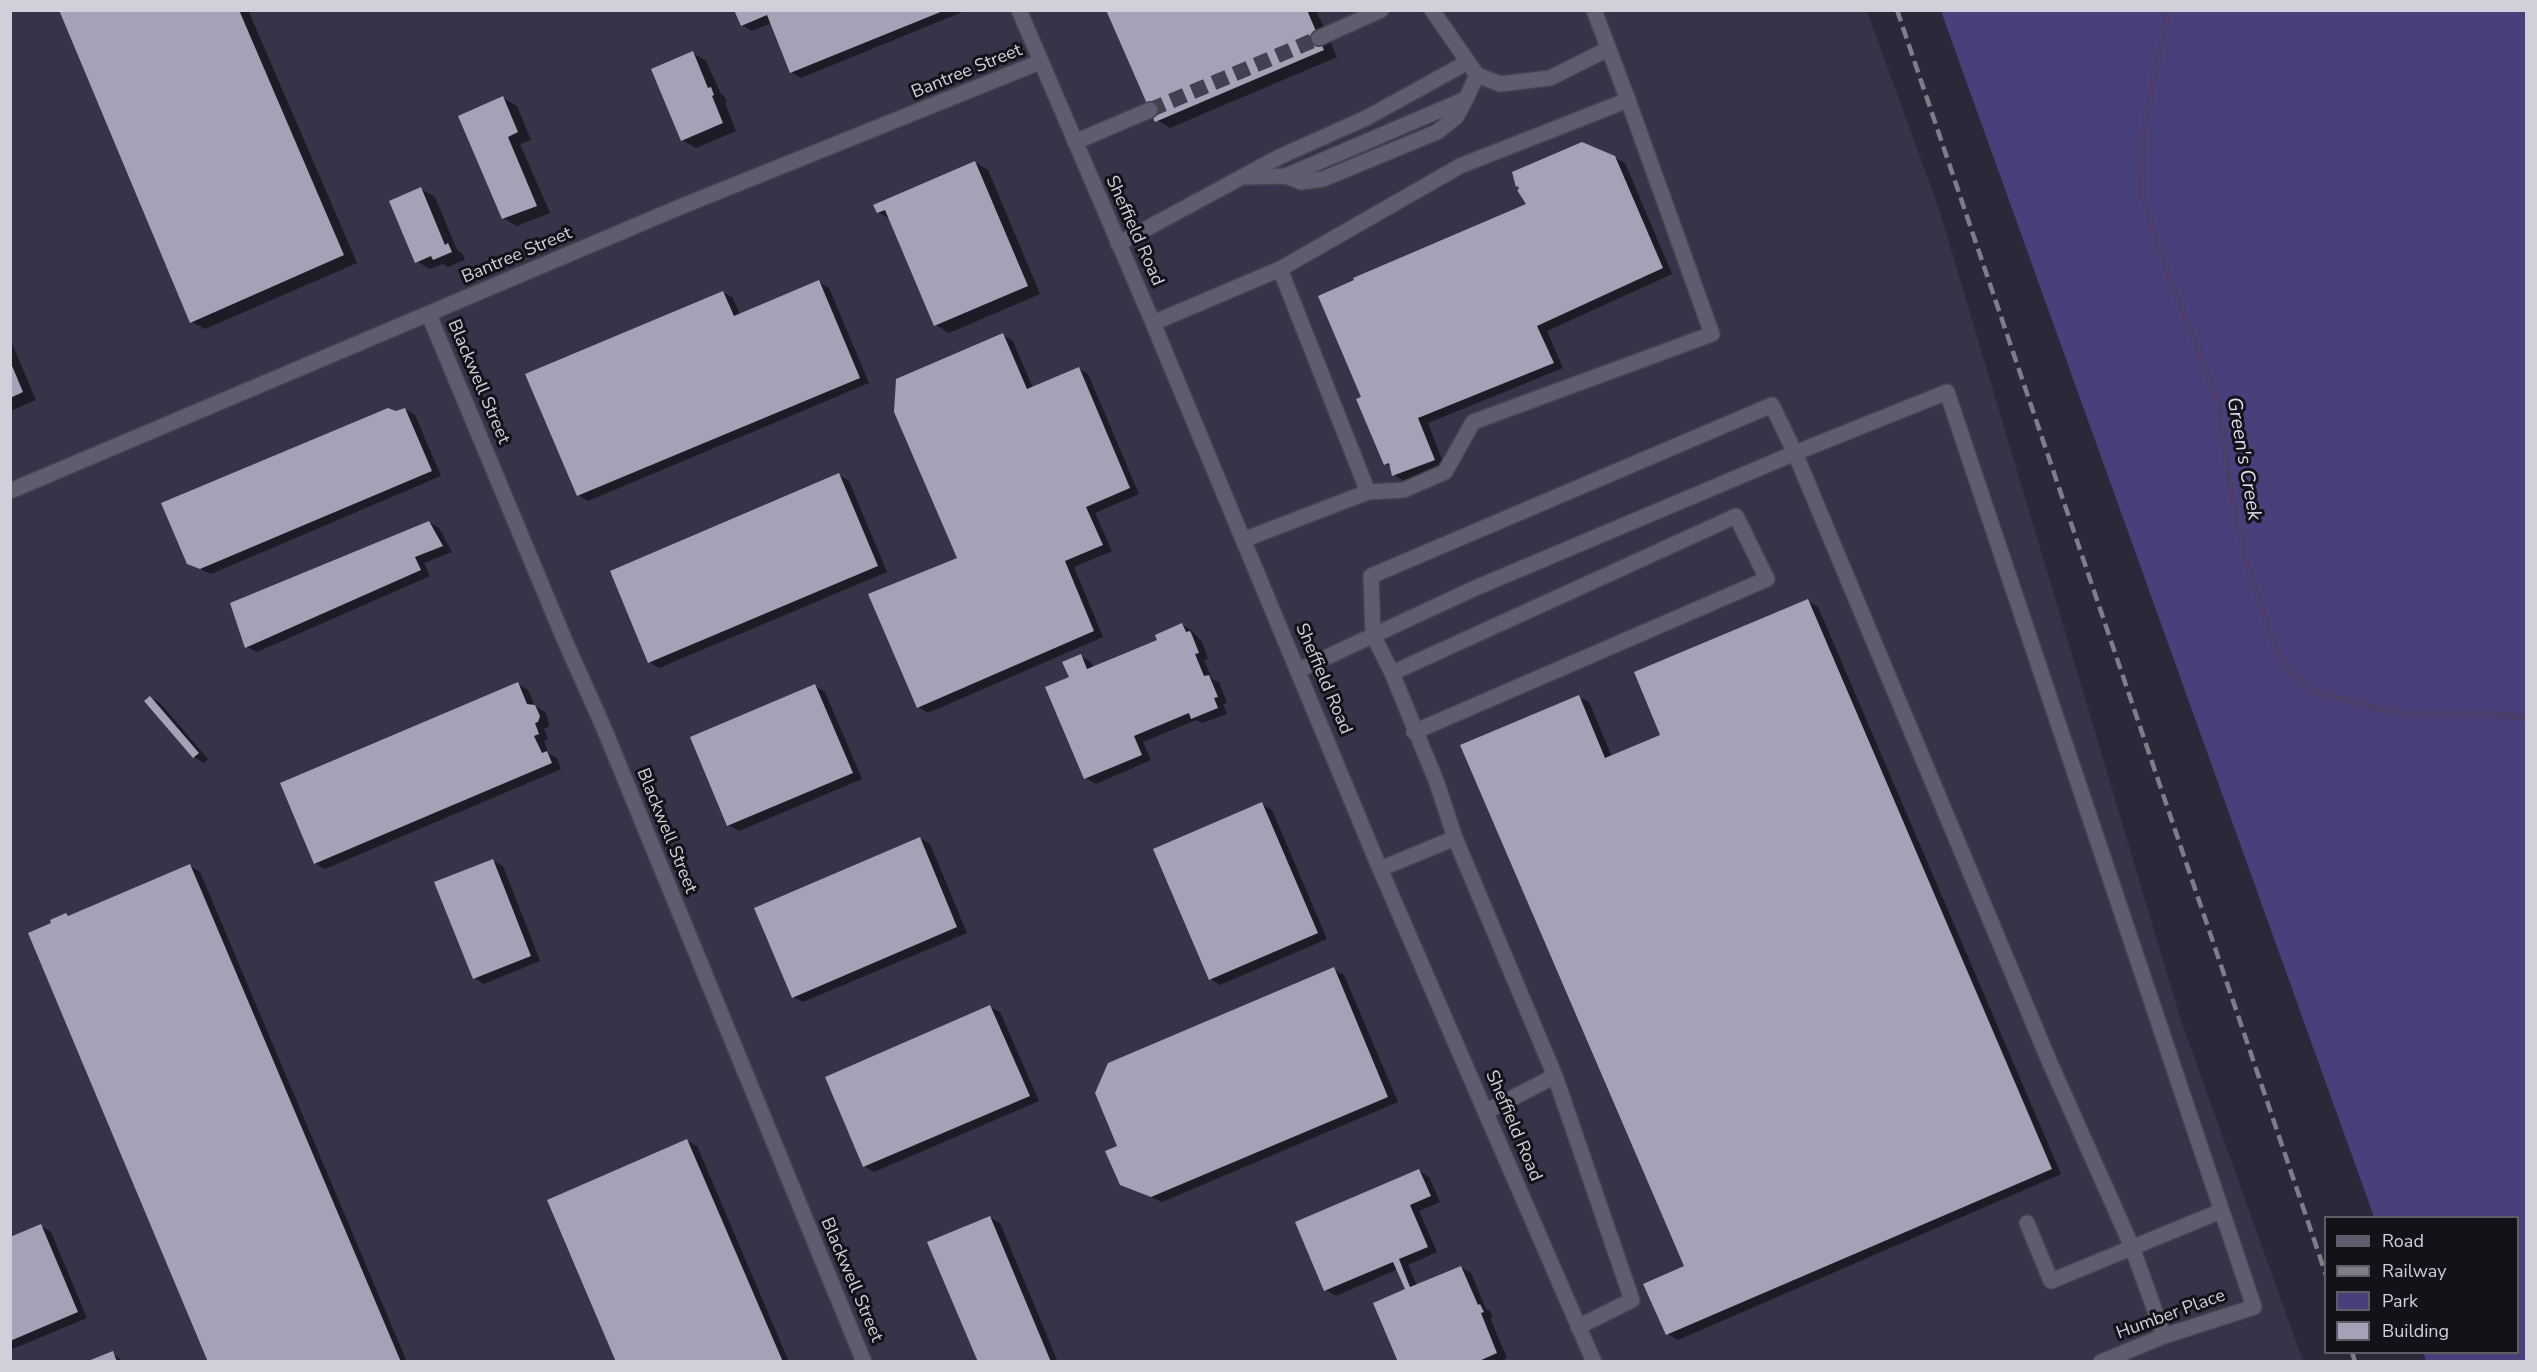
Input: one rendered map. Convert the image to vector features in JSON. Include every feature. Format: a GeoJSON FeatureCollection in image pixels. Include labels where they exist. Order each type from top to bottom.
{"type":"FeatureCollection","features":[{"type":"Feature","properties":{"kind":"street","name":"Sheffield Road"},"geometry":{"type":"LineString","coordinates":[[1019,10],[1299,670],[1380,869],[1594,1362]]}},
{"type":"Feature","properties":{"kind":"street"},"geometry":{"type":"LineString","coordinates":[[1319,38],[1381,10]]}},
{"type":"Feature","properties":{"kind":"street"},"geometry":{"type":"LineString","coordinates":[[1432,10],[1473,68],[1500,84],[1550,78],[1608,49]]}},
{"type":"Feature","properties":{"kind":"street"},"geometry":{"type":"LineString","coordinates":[[1243,540],[1368,492],[1404,490],[1445,472],[1473,422],[1712,334],[1594,10]]}},
{"type":"Feature","properties":{"kind":"street","name":"Bantree Street"},"geometry":{"type":"LineString","coordinates":[[10,491],[680,207],[1040,62]]}},
{"type":"Feature","properties":{"kind":"street"},"geometry":{"type":"LineString","coordinates":[[1240,177],[1286,176],[1466,99],[1473,68]]}},
{"type":"Feature","properties":{"kind":"street"},"geometry":{"type":"LineString","coordinates":[[1118,244],[1240,177],[1473,68]]}},
{"type":"Feature","properties":{"kind":"street"},"geometry":{"type":"LineString","coordinates":[[1153,323],[1280,269],[1460,166],[1628,100]]}},
{"type":"Feature","properties":{"kind":"street"},"geometry":{"type":"LineString","coordinates":[[1075,142],[1150,110]]}},
{"type":"Feature","properties":{"kind":"street"},"geometry":{"type":"LineString","coordinates":[[1280,269],[1368,492]]}},
{"type":"Feature","properties":{"kind":"street","name":"Blackwell Street"},"geometry":{"type":"LineString","coordinates":[[429,315],[565,641],[603,726],[864,1362]]}},
{"type":"Feature","properties":{"kind":"street"},"geometry":{"type":"LineString","coordinates":[[1299,670],[1473,589],[1795,453],[1947,392],[2222,1211],[2051,1281],[2027,1223]]}},
{"type":"Feature","properties":{"kind":"street"},"geometry":{"type":"LineString","coordinates":[[1578,1327],[1632,1300],[1555,1076],[1455,838],[1437,783],[1414,732],[1392,673],[1373,635],[1371,576],[1772,405],[1795,453],[2050,1064],[2133,1247],[2164,1336]]}},
{"type":"Feature","properties":{"kind":"street"},"geometry":{"type":"LineString","coordinates":[[1392,673],[1736,516],[1767,579],[1414,732]]}},
{"type":"Feature","properties":{"kind":"street"},"geometry":{"type":"LineString","coordinates":[[1380,869],[1455,838]]}},
{"type":"Feature","properties":{"kind":"street"},"geometry":{"type":"LineString","coordinates":[[1485,1112],[1555,1076]]}},
{"type":"Feature","properties":{"kind":"street","name":"Humber Place"},"geometry":{"type":"LineString","coordinates":[[2101,1362],[2164,1336],[2254,1307],[2222,1211]]}},
{"type":"Feature","properties":{"kind":"shaded area"},"geometry":{"type":"Polygon","coordinates":[[[10,11],[1867,11],[1939,209],[2181,1020],[2303,1361],[11,1361],[10,11]]]}},
{"type":"Feature","properties":{"kind":"green space"},"geometry":{"type":"Polygon","coordinates":[[[1941,11],[2526,11],[2526,1361],[2426,1361],[2423,1354],[2519,1354],[2519,1216],[2374,1216],[1941,11]]]}},
{"type":"Feature","properties":{"kind":"building"},"geometry":{"type":"Polygon","coordinates":[[[59,10],[239,10],[344,255],[190,323],[59,10]]]}},
{"type":"Feature","properties":{"kind":"building"},"geometry":{"type":"Polygon","coordinates":[[[734,10],[943,11],[790,73],[767,15],[741,26],[734,10]]]}},
{"type":"Feature","properties":{"kind":"building"},"geometry":{"type":"Polygon","coordinates":[[[1106,10],[1307,10],[1324,50],[1155,122],[1106,10]]]}},
{"type":"Feature","properties":{"kind":"building"},"geometry":{"type":"Polygon","coordinates":[[[693,51],[708,88],[711,87],[714,95],[712,96],[723,123],[681,141],[651,69],[693,51]]]}},
{"type":"Feature","properties":{"kind":"building"},"geometry":{"type":"Polygon","coordinates":[[[503,96],[518,132],[508,137],[537,206],[502,219],[458,116],[503,96]]]}},
{"type":"Feature","properties":{"kind":"building"},"geometry":{"type":"Polygon","coordinates":[[[1582,142],[1615,156],[1663,268],[1537,326],[1554,363],[1418,418],[1435,460],[1392,476],[1389,463],[1384,465],[1356,399],[1361,397],[1318,296],[1354,280],[1353,278],[1526,204],[1517,190],[1519,189],[1518,186],[1516,187],[1512,172],[1582,142]]]}},
{"type":"Feature","properties":{"kind":"building"},"geometry":{"type":"Polygon","coordinates":[[[975,161],[1028,286],[934,326],[885,210],[877,213],[873,205],[975,161]]]}},
{"type":"Feature","properties":{"kind":"building"},"geometry":{"type":"Polygon","coordinates":[[[421,187],[445,245],[448,243],[452,252],[433,260],[431,256],[415,263],[389,201],[421,187]]]}},
{"type":"Feature","properties":{"kind":"building"},"geometry":{"type":"Polygon","coordinates":[[[819,280],[860,378],[577,496],[525,374],[723,291],[734,316],[819,280]]]}},
{"type":"Feature","properties":{"kind":"building"},"geometry":{"type":"Polygon","coordinates":[[[1003,333],[1027,389],[1079,367],[1130,488],[1086,507],[1103,545],[1065,561],[1094,631],[917,708],[868,594],[957,558],[894,412],[896,379],[1003,333]]]}},
{"type":"Feature","properties":{"kind":"building"},"geometry":{"type":"Polygon","coordinates":[[[10,361],[23,392],[10,398],[10,361]]]}},
{"type":"Feature","properties":{"kind":"building"},"geometry":{"type":"Polygon","coordinates":[[[388,408],[396,411],[405,408],[432,471],[200,569],[187,564],[161,503],[388,408]]]}},
{"type":"Feature","properties":{"kind":"building"},"geometry":{"type":"Polygon","coordinates":[[[839,473],[878,566],[648,663],[610,571],[839,473]]]}},
{"type":"Feature","properties":{"kind":"building"},"geometry":{"type":"Polygon","coordinates":[[[429,521],[443,546],[415,557],[421,570],[245,648],[230,603],[429,521]]]}},
{"type":"Feature","properties":{"kind":"building"},"geometry":{"type":"Polygon","coordinates":[[[1808,599],[2052,1169],[1666,1335],[1643,1284],[1684,1266],[1460,745],[1579,695],[1605,758],[1660,735],[1634,672],[1808,599]]]}},
{"type":"Feature","properties":{"kind":"building"},"geometry":{"type":"Polygon","coordinates":[[[1182,623],[1186,632],[1190,631],[1192,635],[1199,653],[1195,654],[1204,676],[1209,675],[1218,697],[1214,698],[1218,708],[1191,719],[1189,713],[1134,736],[1142,755],[1084,779],[1045,687],[1069,677],[1062,662],[1081,654],[1087,669],[1157,640],[1155,635],[1182,623]]]}},
{"type":"Feature","properties":{"kind":"building"},"geometry":{"type":"Polygon","coordinates":[[[518,682],[527,704],[535,705],[540,716],[538,722],[535,723],[539,734],[534,736],[542,753],[547,751],[552,763],[314,864],[280,783],[518,682]]]}},
{"type":"Feature","properties":{"kind":"building"},"geometry":{"type":"Polygon","coordinates":[[[815,684],[853,773],[727,826],[690,737],[815,684]]]}},
{"type":"Feature","properties":{"kind":"building"},"geometry":{"type":"Polygon","coordinates":[[[150,696],[199,753],[193,758],[144,701],[150,696]]]}},
{"type":"Feature","properties":{"kind":"building"},"geometry":{"type":"Polygon","coordinates":[[[1262,802],[1318,933],[1209,980],[1153,849],[1262,802]]]}},
{"type":"Feature","properties":{"kind":"building"},"geometry":{"type":"Polygon","coordinates":[[[920,837],[957,927],[792,998],[754,908],[920,837]]]}},
{"type":"Feature","properties":{"kind":"building"},"geometry":{"type":"Polygon","coordinates":[[[493,859],[531,956],[473,979],[434,882],[493,859]]]}},
{"type":"Feature","properties":{"kind":"building"},"geometry":{"type":"Polygon","coordinates":[[[190,864],[401,1362],[208,1362],[28,933],[51,923],[50,920],[66,913],[68,916],[190,864]]]}},
{"type":"Feature","properties":{"kind":"building"},"geometry":{"type":"Polygon","coordinates":[[[1334,967],[1388,1097],[1151,1197],[1120,1185],[1105,1151],[1117,1146],[1095,1093],[1108,1063],[1334,967]]]}},
{"type":"Feature","properties":{"kind":"building"},"geometry":{"type":"Polygon","coordinates":[[[990,1005],[1030,1096],[863,1167],[825,1077],[990,1005]]]}},
{"type":"Feature","properties":{"kind":"building"},"geometry":{"type":"Polygon","coordinates":[[[687,1139],[783,1362],[616,1362],[547,1200],[687,1139]]]}},
{"type":"Feature","properties":{"kind":"building"},"geometry":{"type":"Polygon","coordinates":[[[1419,1169],[1431,1196],[1410,1205],[1428,1247],[1399,1259],[1410,1287],[1461,1266],[1478,1305],[1480,1304],[1484,1312],[1481,1313],[1497,1353],[1477,1362],[1398,1362],[1373,1303],[1405,1289],[1393,1262],[1324,1291],[1295,1222],[1419,1169]]]}},
{"type":"Feature","properties":{"kind":"building"},"geometry":{"type":"Polygon","coordinates":[[[990,1216],[1051,1362],[978,1362],[927,1242],[990,1216]]]}},
{"type":"Feature","properties":{"kind":"building"},"geometry":{"type":"Polygon","coordinates":[[[41,1224],[78,1312],[10,1341],[10,1237],[41,1224]]]}},
{"type":"Feature","properties":{"kind":"building"},"geometry":{"type":"Polygon","coordinates":[[[113,1351],[117,1362],[88,1362],[88,1361],[113,1351]]]}},
{"type":"Feature","properties":{"kind":"waterway","name":"Green's Creek"},"geometry":{"type":"LineString","coordinates":[[2165,10],[2166,20],[2144,128],[2142,196],[2163,261],[2219,403],[2228,476],[2246,560],[2276,649],[2290,671],[2312,691],[2403,714],[2496,714],[2526,718]]}},
{"type":"Feature","properties":{"kind":"tunnel"},"geometry":{"type":"LineString","coordinates":[[1150,110],[1319,38]]}},
{"type":"Feature","properties":{"kind":"railway"},"geometry":{"type":"LineString","coordinates":[[1897,10],[2324,1269]]}},
{"type":"Feature","properties":{"kind":"railway"},"geometry":{"type":"LineString","coordinates":[[2353,1354],[2355,1362]]}}]}
